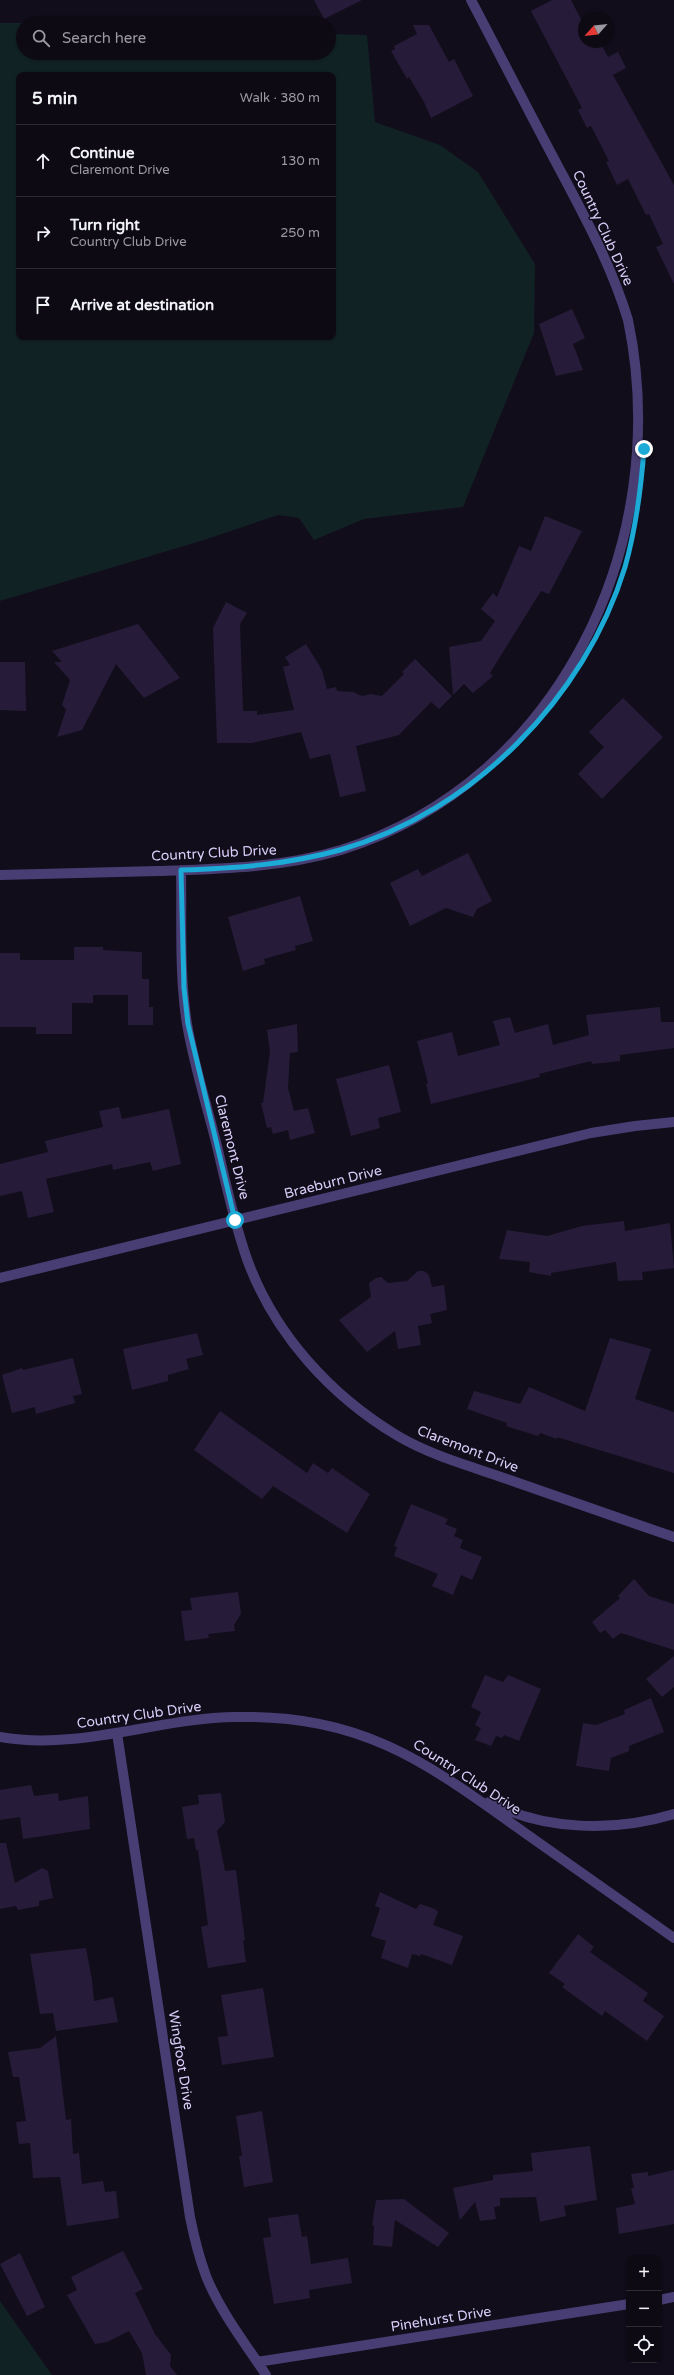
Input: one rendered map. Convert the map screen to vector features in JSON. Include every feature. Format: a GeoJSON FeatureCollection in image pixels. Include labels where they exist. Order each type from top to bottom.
{"type":"FeatureCollection","features":[{"type":"Feature","properties":{"kind":"street","name":"Country Club Drive"},"geometry":{"type":"LineString","coordinates":[[0,875],[254,867],[298,861],[342,849],[384,834],[418,817],[463,789],[498,761],[531,730],[564,688],[588,650],[605,617],[624,568],[634,532],[640,494],[644,449],[644,412],[638,367],[629,322],[614,280],[595,237],[471,0]]}},
{"type":"Feature","properties":{"kind":"street","name":"Claremont Drive"},"geometry":{"type":"LineString","coordinates":[[181,870],[184,988],[188,1024],[235,1220],[250,1267],[265,1298],[283,1329],[304,1358],[333,1388],[365,1414],[400,1437],[438,1455],[674,1537]]}},
{"type":"Feature","properties":{"kind":"street","name":"Braeburn Drive"},"geometry":{"type":"LineString","coordinates":[[0,1278],[591,1133],[674,1122]]}},
{"type":"Feature","properties":{"kind":"street","name":"Country Club Drive"},"geometry":{"type":"LineString","coordinates":[[0,1736],[19,1740],[59,1741],[231,1717],[266,1717],[308,1721],[348,1730],[388,1744],[414,1757],[461,1787],[674,1938]]}},
{"type":"Feature","properties":{"kind":"street","name":"Wingfoot Drive"},"geometry":{"type":"LineString","coordinates":[[117,1733],[196,2247],[220,2304],[266,2375]]}},
{"type":"Feature","properties":{"kind":"street"},"geometry":{"type":"LineString","coordinates":[[461,1787],[501,1807],[522,1815],[557,1823],[588,1826],[619,1825],[655,1820],[674,1814]]}},
{"type":"Feature","properties":{"kind":"street"},"geometry":{"type":"LineString","coordinates":[[662,2299],[674,2297]]}},
{"type":"Feature","properties":{"kind":"street","name":"Pinehurst Drive"},"geometry":{"type":"LineString","coordinates":[[257,2362],[626,2304]]}},
{"type":"Feature","properties":{"kind":"shaded area"},"geometry":{"type":"Polygon","coordinates":[[[0,23],[16,23],[16,60],[336,60],[336,34],[367,35],[375,122],[440,145],[478,172],[535,264],[534,333],[463,507],[364,519],[314,540],[299,518],[278,515],[204,540],[0,601],[0,23]]]}},
{"type":"Feature","properties":{"kind":"shaded area"},"geometry":{"type":"Polygon","coordinates":[[[0,2301],[52,2375],[0,2375],[0,2301]]]}},
{"type":"Feature","properties":{"kind":"building"},"geometry":{"type":"Polygon","coordinates":[[[314,0],[362,0],[330,16],[322,16],[314,0]]]}},
{"type":"Feature","properties":{"kind":"building"},"geometry":{"type":"Polygon","coordinates":[[[552,0],[571,0],[578,13],[578,48],[603,48],[608,57],[618,52],[626,68],[613,75],[674,185],[674,284],[656,247],[663,244],[649,214],[646,215],[628,179],[617,185],[606,162],[609,161],[591,126],[587,128],[578,110],[582,108],[531,11],[552,0]]]}},
{"type":"Feature","properties":{"kind":"building"},"geometry":{"type":"Polygon","coordinates":[[[413,25],[429,25],[449,62],[454,59],[473,96],[431,118],[424,102],[409,77],[407,79],[391,51],[395,49],[394,46],[417,34],[413,25]]]}},
{"type":"Feature","properties":{"kind":"building"},"geometry":{"type":"Polygon","coordinates":[[[572,309],[585,338],[573,344],[583,370],[556,376],[539,324],[572,309]]]}},
{"type":"Feature","properties":{"kind":"building"},"geometry":{"type":"Polygon","coordinates":[[[545,516],[582,531],[549,594],[541,591],[490,673],[493,676],[473,693],[464,684],[453,695],[449,647],[481,641],[495,621],[481,609],[493,593],[497,597],[519,546],[531,551],[545,516]]]}},
{"type":"Feature","properties":{"kind":"building"},"geometry":{"type":"Polygon","coordinates":[[[226,602],[247,613],[240,624],[243,711],[257,711],[257,715],[294,710],[283,667],[290,665],[285,657],[306,644],[322,670],[327,689],[336,687],[337,691],[353,692],[362,696],[371,694],[382,696],[404,674],[402,672],[415,659],[452,696],[439,709],[431,702],[399,735],[356,746],[366,791],[340,797],[330,754],[310,759],[301,732],[252,743],[217,743],[213,628],[226,602]]]}},
{"type":"Feature","properties":{"kind":"building"},"geometry":{"type":"Polygon","coordinates":[[[138,624],[180,678],[144,698],[116,664],[82,730],[57,737],[66,710],[62,705],[70,680],[54,662],[62,662],[52,651],[138,624]]]}},
{"type":"Feature","properties":{"kind":"building"},"geometry":{"type":"Polygon","coordinates":[[[0,662],[25,662],[26,711],[0,710],[0,662]]]}},
{"type":"Feature","properties":{"kind":"building"},"geometry":{"type":"Polygon","coordinates":[[[623,698],[663,737],[602,799],[578,774],[604,747],[589,732],[623,698]]]}},
{"type":"Feature","properties":{"kind":"building"},"geometry":{"type":"Polygon","coordinates":[[[468,853],[492,901],[477,909],[473,917],[446,908],[410,926],[390,883],[418,869],[422,876],[468,853]]]}},
{"type":"Feature","properties":{"kind":"building"},"geometry":{"type":"Polygon","coordinates":[[[300,896],[313,941],[295,946],[296,950],[264,959],[265,964],[243,971],[228,917],[300,896]]]}},
{"type":"Feature","properties":{"kind":"building"},"geometry":{"type":"Polygon","coordinates":[[[74,947],[103,947],[103,950],[142,952],[142,979],[149,979],[149,1007],[153,1007],[153,1025],[128,1025],[128,995],[93,995],[93,1003],[72,1003],[72,1034],[36,1034],[36,1027],[0,1027],[0,953],[20,953],[20,960],[74,960],[74,947]]]}},
{"type":"Feature","properties":{"kind":"building"},"geometry":{"type":"Polygon","coordinates":[[[660,1007],[661,1022],[674,1022],[674,1048],[620,1055],[620,1061],[592,1064],[591,1061],[539,1074],[540,1077],[431,1104],[426,1084],[428,1083],[417,1041],[452,1032],[458,1056],[500,1045],[493,1021],[510,1017],[515,1033],[548,1024],[553,1045],[589,1035],[586,1015],[660,1007]]]}},
{"type":"Feature","properties":{"kind":"building"},"geometry":{"type":"Polygon","coordinates":[[[297,1024],[298,1052],[290,1053],[288,1088],[294,1111],[308,1108],[315,1133],[290,1140],[288,1130],[273,1134],[271,1127],[267,1128],[261,1103],[263,1103],[270,1051],[267,1030],[297,1024]]]}},
{"type":"Feature","properties":{"kind":"building"},"geometry":{"type":"Polygon","coordinates":[[[389,1065],[401,1112],[378,1118],[380,1128],[351,1136],[336,1079],[389,1065]]]}},
{"type":"Feature","properties":{"kind":"building"},"geometry":{"type":"Polygon","coordinates":[[[119,1107],[122,1119],[169,1109],[181,1164],[153,1171],[150,1162],[113,1170],[112,1164],[46,1179],[54,1212],[28,1218],[22,1191],[0,1196],[0,1164],[48,1152],[45,1141],[103,1127],[99,1111],[119,1107]]]}},
{"type":"Feature","properties":{"kind":"building"},"geometry":{"type":"Polygon","coordinates":[[[624,1221],[625,1231],[670,1223],[674,1268],[642,1272],[643,1280],[618,1281],[616,1262],[551,1273],[551,1276],[529,1272],[530,1262],[499,1259],[507,1230],[547,1236],[582,1226],[624,1221]]]}},
{"type":"Feature","properties":{"kind":"building"},"geometry":{"type":"Polygon","coordinates":[[[418,1271],[424,1271],[429,1275],[432,1287],[444,1285],[447,1310],[430,1314],[432,1323],[418,1326],[421,1345],[398,1349],[395,1331],[367,1352],[339,1320],[371,1297],[369,1283],[376,1278],[381,1277],[388,1283],[407,1281],[418,1271]]]}},
{"type":"Feature","properties":{"kind":"building"},"geometry":{"type":"Polygon","coordinates":[[[197,1333],[203,1355],[186,1359],[189,1369],[168,1375],[168,1381],[132,1390],[123,1349],[197,1333]]]}},
{"type":"Feature","properties":{"kind":"building"},"geometry":{"type":"Polygon","coordinates":[[[610,1338],[651,1349],[635,1399],[674,1412],[674,1473],[557,1437],[557,1439],[540,1433],[538,1436],[506,1426],[507,1423],[467,1409],[474,1391],[520,1404],[529,1387],[585,1411],[610,1338]]]}},
{"type":"Feature","properties":{"kind":"building"},"geometry":{"type":"Polygon","coordinates":[[[73,1358],[82,1394],[73,1396],[75,1403],[36,1414],[35,1407],[12,1413],[2,1375],[22,1368],[23,1370],[73,1358]]]}},
{"type":"Feature","properties":{"kind":"building"},"geometry":{"type":"Polygon","coordinates":[[[220,1411],[307,1473],[313,1463],[328,1473],[332,1468],[370,1494],[347,1533],[273,1486],[262,1499],[194,1450],[220,1411]]]}},
{"type":"Feature","properties":{"kind":"building"},"geometry":{"type":"Polygon","coordinates":[[[411,1504],[448,1519],[445,1524],[457,1529],[454,1536],[463,1540],[460,1548],[482,1557],[472,1580],[461,1575],[453,1595],[432,1586],[438,1574],[394,1556],[397,1547],[394,1546],[411,1504]]]}},
{"type":"Feature","properties":{"kind":"building"},"geometry":{"type":"Polygon","coordinates":[[[634,1579],[649,1596],[674,1604],[674,1650],[621,1633],[613,1639],[605,1630],[600,1633],[592,1622],[620,1598],[618,1596],[634,1579]]]}},
{"type":"Feature","properties":{"kind":"building"},"geometry":{"type":"Polygon","coordinates":[[[238,1592],[241,1614],[234,1625],[235,1631],[208,1634],[209,1638],[185,1641],[181,1611],[192,1610],[190,1598],[238,1592]]]}},
{"type":"Feature","properties":{"kind":"building"},"geometry":{"type":"Polygon","coordinates":[[[674,1656],[674,1687],[662,1697],[646,1679],[674,1656]]]}},
{"type":"Feature","properties":{"kind":"building"},"geometry":{"type":"Polygon","coordinates":[[[485,1675],[503,1682],[508,1675],[541,1689],[519,1741],[504,1735],[502,1738],[496,1736],[491,1746],[475,1740],[481,1728],[475,1725],[481,1712],[471,1707],[485,1675]]]}},
{"type":"Feature","properties":{"kind":"building"},"geometry":{"type":"Polygon","coordinates":[[[651,1698],[664,1732],[629,1746],[629,1751],[611,1758],[609,1771],[576,1766],[583,1723],[596,1725],[625,1714],[624,1710],[651,1698]]]}},
{"type":"Feature","properties":{"kind":"building"},"geometry":{"type":"Polygon","coordinates":[[[31,1785],[34,1796],[58,1793],[59,1801],[88,1796],[90,1829],[23,1839],[20,1817],[0,1820],[0,1790],[31,1785]]]}},
{"type":"Feature","properties":{"kind":"building"},"geometry":{"type":"Polygon","coordinates":[[[221,1793],[225,1822],[217,1831],[225,1871],[236,1870],[245,1941],[243,1940],[246,1962],[208,1968],[201,1927],[208,1925],[198,1850],[196,1850],[194,1838],[187,1839],[182,1807],[199,1804],[198,1795],[221,1793]]]}},
{"type":"Feature","properties":{"kind":"building"},"geometry":{"type":"Polygon","coordinates":[[[0,1843],[6,1843],[15,1883],[42,1868],[48,1871],[53,1898],[39,1901],[39,1906],[18,1910],[16,1906],[0,1909],[0,1843]]]}},
{"type":"Feature","properties":{"kind":"building"},"geometry":{"type":"Polygon","coordinates":[[[380,1892],[416,1909],[420,1904],[435,1909],[438,1912],[433,1925],[463,1936],[452,1965],[421,1954],[420,1956],[412,1954],[408,1968],[381,1958],[386,1941],[371,1936],[380,1908],[375,1906],[380,1892]]]}},
{"type":"Feature","properties":{"kind":"building"},"geometry":{"type":"Polygon","coordinates":[[[578,1934],[594,1947],[590,1952],[648,1993],[643,2001],[664,2016],[647,2041],[605,2011],[602,2016],[562,1987],[565,1984],[549,1973],[578,1934]]]}},
{"type":"Feature","properties":{"kind":"building"},"geometry":{"type":"Polygon","coordinates":[[[86,1948],[94,2001],[113,1997],[118,2022],[56,2031],[53,2013],[40,2014],[30,1954],[86,1948]]]}},
{"type":"Feature","properties":{"kind":"building"},"geometry":{"type":"Polygon","coordinates":[[[263,1988],[274,2057],[222,2065],[218,2037],[228,2036],[221,1995],[263,1988]]]}},
{"type":"Feature","properties":{"kind":"building"},"geometry":{"type":"Polygon","coordinates":[[[56,2036],[66,2120],[71,2119],[73,2154],[79,2153],[82,2184],[103,2181],[105,2192],[116,2191],[119,2218],[67,2226],[60,2177],[33,2178],[30,2143],[19,2144],[16,2122],[26,2121],[19,2077],[13,2077],[8,2052],[40,2048],[56,2036]]]}},
{"type":"Feature","properties":{"kind":"building"},"geometry":{"type":"Polygon","coordinates":[[[262,2111],[273,2182],[244,2187],[239,2156],[242,2156],[236,2116],[262,2111]]]}},
{"type":"Feature","properties":{"kind":"building"},"geometry":{"type":"Polygon","coordinates":[[[590,2146],[597,2200],[564,2206],[566,2216],[540,2222],[536,2197],[500,2198],[500,2206],[494,2207],[496,2219],[480,2221],[475,2202],[460,2220],[453,2188],[493,2180],[493,2175],[533,2171],[531,2153],[590,2146]]]}},
{"type":"Feature","properties":{"kind":"building"},"geometry":{"type":"Polygon","coordinates":[[[674,2170],[674,2224],[619,2234],[616,2208],[635,2204],[631,2188],[634,2188],[631,2174],[648,2172],[648,2176],[674,2170]]]}},
{"type":"Feature","properties":{"kind":"building"},"geometry":{"type":"Polygon","coordinates":[[[404,2199],[449,2233],[438,2247],[395,2220],[392,2247],[373,2245],[374,2226],[372,2225],[376,2200],[404,2199]]]}},
{"type":"Feature","properties":{"kind":"building"},"geometry":{"type":"Polygon","coordinates":[[[298,2214],[302,2237],[307,2236],[311,2264],[348,2258],[352,2283],[309,2290],[310,2298],[274,2304],[263,2238],[271,2237],[268,2218],[298,2214]]]}},
{"type":"Feature","properties":{"kind":"building"},"geometry":{"type":"Polygon","coordinates":[[[123,2251],[143,2289],[135,2293],[155,2334],[171,2355],[170,2366],[177,2375],[146,2375],[142,2353],[129,2331],[107,2342],[95,2344],[67,2295],[77,2290],[71,2277],[123,2251]]]}},
{"type":"Feature","properties":{"kind":"building"},"geometry":{"type":"Polygon","coordinates":[[[20,2253],[45,2307],[27,2316],[0,2264],[20,2253]]]}},
{"type":"Feature","properties":{"kind":"route"},"geometry":{"type":"LineString","coordinates":[[235,1220],[188,1024],[184,988],[181,870],[254,867],[298,861],[342,849],[384,834],[425,814],[463,789],[498,761],[531,730],[564,688],[588,650],[608,610],[624,568],[634,532],[641,487],[644,449]]}}]}
